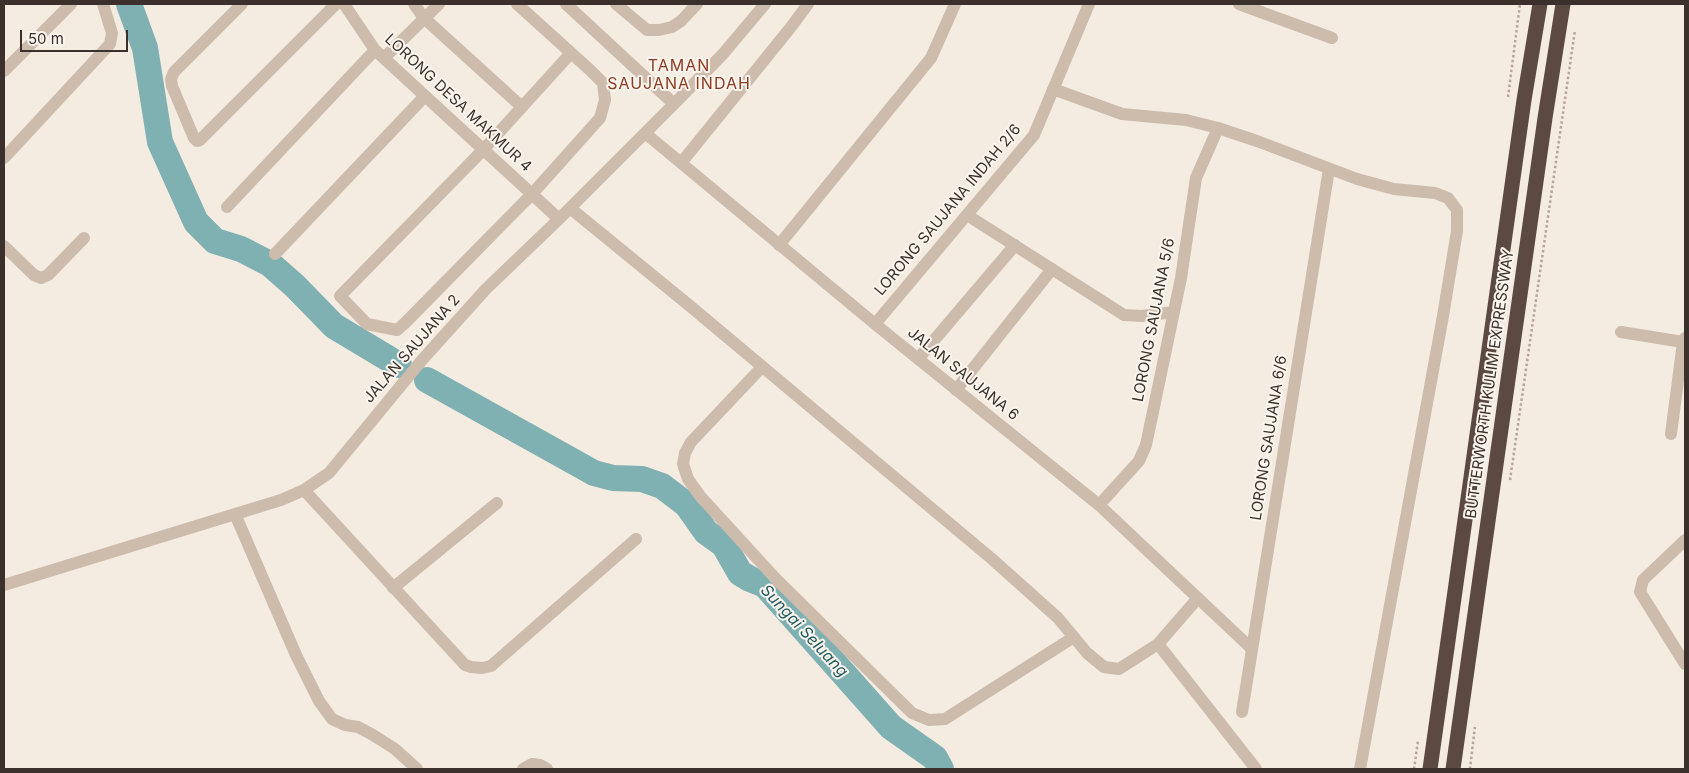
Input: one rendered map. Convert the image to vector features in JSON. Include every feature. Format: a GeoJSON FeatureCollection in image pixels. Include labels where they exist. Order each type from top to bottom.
{"type":"FeatureCollection","features":[{"type":"Feature","properties":{"kind":"highway","name":"BUTTERWORTH KULIM EXPRESSWAY"},"geometry":{"type":"LineString","coordinates":[[1430,769],[1524,100],[1540,4]]}},
{"type":"Feature","properties":{"kind":"highway","name":"BUTTERWORTH KULIM EXPRESSWAY"},"geometry":{"type":"LineString","coordinates":[[1453,769],[1545,118],[1563,4]]}},
{"type":"Feature","properties":{"kind":"street"},"geometry":{"type":"LineString","coordinates":[[4,71],[71,4]]}},
{"type":"Feature","properties":{"kind":"street"},"geometry":{"type":"LineString","coordinates":[[4,158],[110,44],[112,33],[102,4]]}},
{"type":"Feature","properties":{"kind":"street"},"geometry":{"type":"LineString","coordinates":[[242,4],[174,72],[171,79],[172,86],[194,138],[197,140],[200,140],[336,4]]}},
{"type":"Feature","properties":{"kind":"street","name":"LORONG DESA MAKMUR 4"},"geometry":{"type":"LineString","coordinates":[[344,4],[379,54],[559,220]]}},
{"type":"Feature","properties":{"kind":"street"},"geometry":{"type":"LineString","coordinates":[[414,4],[424,18],[522,107]]}},
{"type":"Feature","properties":{"kind":"street"},"geometry":{"type":"LineString","coordinates":[[227,207],[379,54],[439,4]]}},
{"type":"Feature","properties":{"kind":"street"},"geometry":{"type":"LineString","coordinates":[[516,4],[571,53],[603,83],[605,100],[600,118],[532,194],[396,330],[367,324],[340,296],[483,150],[571,53]]}},
{"type":"Feature","properties":{"kind":"street"},"geometry":{"type":"LineString","coordinates":[[566,4],[674,104]]}},
{"type":"Feature","properties":{"kind":"street"},"geometry":{"type":"LineString","coordinates":[[616,4],[647,30],[672,27],[681,21],[697,4]]}},
{"type":"Feature","properties":{"kind":"street","name":"JALAN SAUJANA 2"},"geometry":{"type":"LineString","coordinates":[[4,584],[281,500],[304,490],[329,473],[422,360],[486,289],[559,220],[723,54],[765,4]]}},
{"type":"Feature","properties":{"kind":"street"},"geometry":{"type":"LineString","coordinates":[[681,164],[808,4]]}},
{"type":"Feature","properties":{"kind":"street"},"geometry":{"type":"LineString","coordinates":[[779,244],[931,58],[955,4]]}},
{"type":"Feature","properties":{"kind":"street","name":"LORONG SAUJANA INDAH 2/6"},"geometry":{"type":"LineString","coordinates":[[875,324],[1034,135],[1089,4]]}},
{"type":"Feature","properties":{"kind":"street"},"geometry":{"type":"LineString","coordinates":[[1239,4],[1332,38]]}},
{"type":"Feature","properties":{"kind":"street"},"geometry":{"type":"LineString","coordinates":[[1053,89],[1122,114],[1186,120],[1218,128],[1357,179],[1394,189],[1435,193],[1448,198],[1457,210],[1457,231],[1443,316],[1360,769]]}},
{"type":"Feature","properties":{"kind":"street"},"geometry":{"type":"LineString","coordinates":[[275,254],[425,96]]}},
{"type":"Feature","properties":{"kind":"street","name":"LORONG SAUJANA 5/6"},"geometry":{"type":"LineString","coordinates":[[1099,505],[1139,461],[1146,445],[1181,278],[1196,178],[1218,128]]}},
{"type":"Feature","properties":{"kind":"street","name":"JALAN SAUJANA 6"},"geometry":{"type":"LineString","coordinates":[[645,133],[875,324],[1099,505],[1252,649]]}},
{"type":"Feature","properties":{"kind":"street","name":"LORONG SAUJANA 6/6"},"geometry":{"type":"LineString","coordinates":[[1242,712],[1328,169]]}},
{"type":"Feature","properties":{"kind":"street"},"geometry":{"type":"LineString","coordinates":[[570,208],[992,558],[1058,618],[1087,653],[1104,667],[1119,669],[1158,644],[1198,598]]}},
{"type":"Feature","properties":{"kind":"street"},"geometry":{"type":"LineString","coordinates":[[967,215],[1124,314],[1142,316],[1174,312]]}},
{"type":"Feature","properties":{"kind":"street"},"geometry":{"type":"LineString","coordinates":[[4,246],[34,275],[41,278],[48,275],[84,238]]}},
{"type":"Feature","properties":{"kind":"street"},"geometry":{"type":"LineString","coordinates":[[918,359],[1015,245]]}},
{"type":"Feature","properties":{"kind":"street"},"geometry":{"type":"LineString","coordinates":[[956,390],[1052,269]]}},
{"type":"Feature","properties":{"kind":"street"},"geometry":{"type":"LineString","coordinates":[[1621,332],[1684,340],[1671,434]]}},
{"type":"Feature","properties":{"kind":"street"},"geometry":{"type":"LineString","coordinates":[[762,367],[691,442],[685,453],[683,464],[688,479],[700,496],[776,579],[912,713],[929,720],[945,719],[1074,637]]}},
{"type":"Feature","properties":{"kind":"street"},"geometry":{"type":"LineString","coordinates":[[304,490],[465,665],[482,668],[491,666],[636,539]]}},
{"type":"Feature","properties":{"kind":"street"},"geometry":{"type":"LineString","coordinates":[[393,588],[497,503]]}},
{"type":"Feature","properties":{"kind":"street"},"geometry":{"type":"LineString","coordinates":[[235,514],[296,655],[323,707],[332,719],[373,734],[395,749],[417,769]]}},
{"type":"Feature","properties":{"kind":"street"},"geometry":{"type":"LineString","coordinates":[[1685,540],[1643,580],[1640,592],[1685,664]]}},
{"type":"Feature","properties":{"kind":"street"},"geometry":{"type":"LineString","coordinates":[[1158,644],[1256,769]]}},
{"type":"Feature","properties":{"kind":"street"},"geometry":{"type":"LineString","coordinates":[[523,769],[532,764],[540,765],[547,769]]}},
{"type":"Feature","properties":{"kind":"path"},"geometry":{"type":"LineString","coordinates":[[1510,481],[1575,29]]}},
{"type":"Feature","properties":{"kind":"path"},"geometry":{"type":"LineString","coordinates":[[1470,769],[1476,723]]}},
{"type":"Feature","properties":{"kind":"waterway","name":"Sungai Seluang"},"geometry":{"type":"LineString","coordinates":[[129,4],[145,48],[160,142],[196,222],[215,241],[241,249],[270,264],[295,286],[334,326],[399,365]]}},
{"type":"Feature","properties":{"kind":"waterway","name":"Sungai Seluang"},"geometry":{"type":"LineString","coordinates":[[427,380],[594,473],[613,478],[642,479],[662,486],[687,505],[706,532],[724,545],[740,573],[765,585],[891,727],[935,758],[941,769]]}},
{"type":"Feature","properties":{"kind":"district","name":"TAMAN SAUJANA INDAH"},"geometry":{"type":"Point","coordinates":[679,75]}}]}
